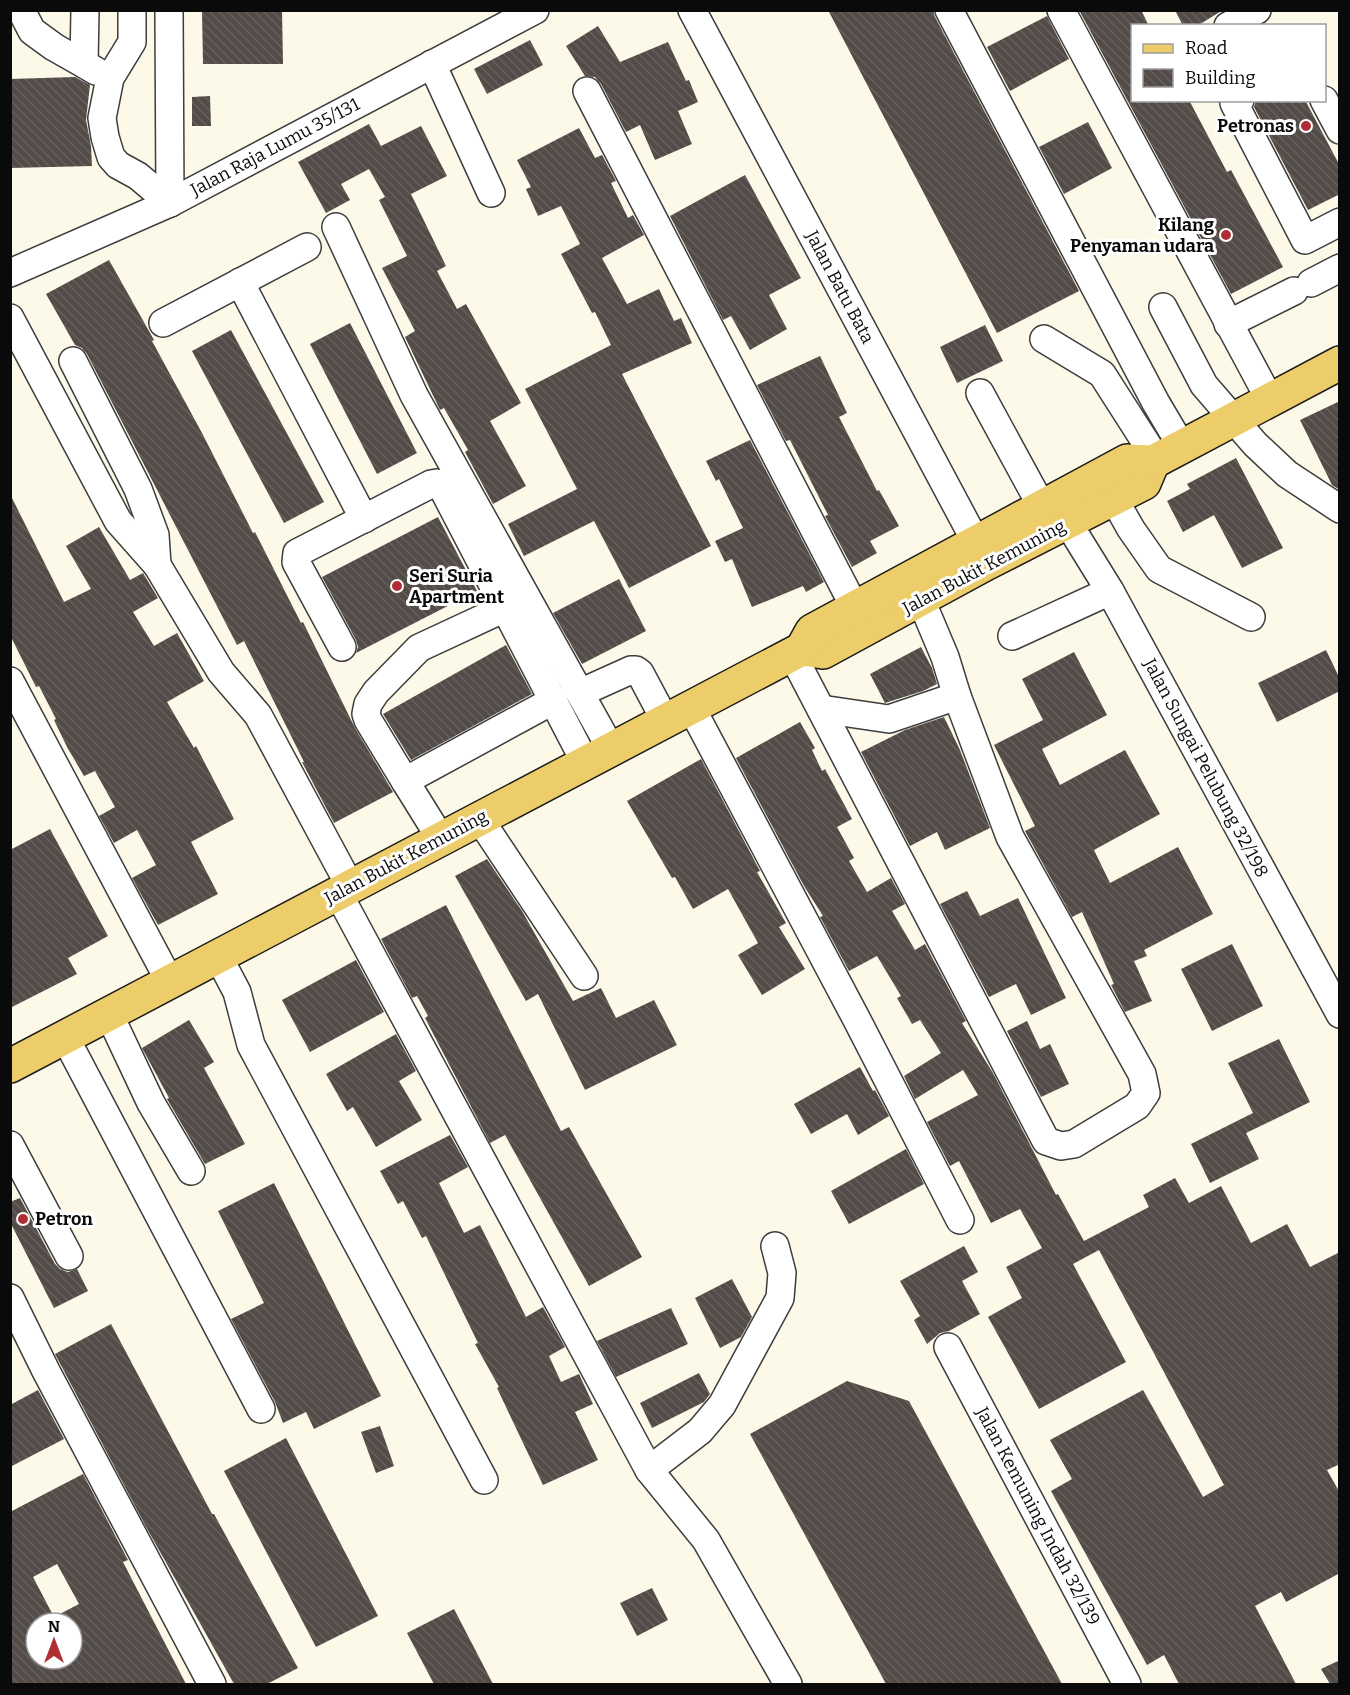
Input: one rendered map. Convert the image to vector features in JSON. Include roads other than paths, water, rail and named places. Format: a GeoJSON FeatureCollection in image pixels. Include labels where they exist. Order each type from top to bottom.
{"type":"FeatureCollection","features":[{"type":"Feature","properties":{"kind":"main road","name":"Jalan Bukit Kemuning"},"geometry":{"type":"LineString","coordinates":[[10,1066],[797,651],[812,631],[855,608],[982,553],[1055,515],[1127,461],[1164,456],[1340,363]]}},
{"type":"Feature","properties":{"kind":"main road","name":"Jalan Bukit Kemuning"},"geometry":{"type":"LineString","coordinates":[[1055,515],[1114,498],[1144,483],[1164,456]]}},
{"type":"Feature","properties":{"kind":"main road","name":"Jalan Bukit Kemuning"},"geometry":{"type":"LineString","coordinates":[[797,651],[823,652],[921,600],[982,553]]}},
{"type":"Feature","properties":{"kind":"street"},"geometry":{"type":"LineString","coordinates":[[21,10],[32,31],[54,47],[111,78]]}},
{"type":"Feature","properties":{"kind":"street"},"geometry":{"type":"LineString","coordinates":[[84,64],[85,10]]}},
{"type":"Feature","properties":{"kind":"street"},"geometry":{"type":"LineString","coordinates":[[132,10],[132,42],[111,78],[102,118],[111,157],[118,165],[138,176],[170,203]]}},
{"type":"Feature","properties":{"kind":"street"},"geometry":{"type":"LineString","coordinates":[[169,10],[170,203]]}},
{"type":"Feature","properties":{"kind":"street","name":"Jalan Raja Lumu 35/131"},"geometry":{"type":"LineString","coordinates":[[10,273],[170,203],[535,10]]}},
{"type":"Feature","properties":{"kind":"street","name":"Jalan Batu Bata"},"geometry":{"type":"LineString","coordinates":[[692,10],[982,553]]}},
{"type":"Feature","properties":{"kind":"street"},"geometry":{"type":"LineString","coordinates":[[949,10],[1156,403],[1164,456]]}},
{"type":"Feature","properties":{"kind":"street"},"geometry":{"type":"LineString","coordinates":[[1061,10],[1270,400]]}},
{"type":"Feature","properties":{"kind":"street"},"geometry":{"type":"LineString","coordinates":[[1232,24],[1257,10]]}},
{"type":"Feature","properties":{"kind":"street"},"geometry":{"type":"LineString","coordinates":[[432,64],[492,193]]}},
{"type":"Feature","properties":{"kind":"street"},"geometry":{"type":"LineString","coordinates":[[587,91],[855,608]]}},
{"type":"Feature","properties":{"kind":"street"},"geometry":{"type":"LineString","coordinates":[[1236,102],[1234,103],[1305,240],[1338,227]]}},
{"type":"Feature","properties":{"kind":"street"},"geometry":{"type":"LineString","coordinates":[[1325,102],[1340,130]]}},
{"type":"Feature","properties":{"kind":"street"},"geometry":{"type":"LineString","coordinates":[[336,226],[414,395],[580,693],[598,756]]}},
{"type":"Feature","properties":{"kind":"street"},"geometry":{"type":"LineString","coordinates":[[163,322],[307,247]]}},
{"type":"Feature","properties":{"kind":"street"},"geometry":{"type":"LineString","coordinates":[[1228,324],[1340,268]]}},
{"type":"Feature","properties":{"kind":"street"},"geometry":{"type":"LineString","coordinates":[[240,282],[363,519]]}},
{"type":"Feature","properties":{"kind":"street"},"geometry":{"type":"LineString","coordinates":[[1163,307],[1204,385],[1255,444],[1287,474],[1340,509]]}},
{"type":"Feature","properties":{"kind":"street"},"geometry":{"type":"LineString","coordinates":[[10,318],[118,521],[157,565],[221,672],[258,715],[344,890],[649,1470],[706,1540],[788,1684]]}},
{"type":"Feature","properties":{"kind":"street"},"geometry":{"type":"LineString","coordinates":[[1044,339],[1102,374],[1164,456]]}},
{"type":"Feature","properties":{"kind":"street"},"geometry":{"type":"LineString","coordinates":[[73,361],[138,489],[155,535],[157,565]]}},
{"type":"Feature","properties":{"kind":"street","name":"Jalan Sungai Pelubung 32/198"},"geometry":{"type":"LineString","coordinates":[[980,393],[1055,515],[1110,591],[1340,1014]]}},
{"type":"Feature","properties":{"kind":"street"},"geometry":{"type":"LineString","coordinates":[[342,647],[296,562],[297,553],[437,483],[442,487],[554,700],[598,756]]}},
{"type":"Feature","properties":{"kind":"street"},"geometry":{"type":"LineString","coordinates":[[1114,498],[1131,529],[1159,569],[1251,617]]}},
{"type":"Feature","properties":{"kind":"street"},"geometry":{"type":"LineString","coordinates":[[1012,636],[1110,591]]}},
{"type":"Feature","properties":{"kind":"street"},"geometry":{"type":"LineString","coordinates":[[797,651],[822,709],[1046,1141],[1061,1146],[1074,1144],[1137,1106],[1146,1093],[1142,1074],[1010,837],[957,696],[945,657],[921,600]]}},
{"type":"Feature","properties":{"kind":"street"},"geometry":{"type":"LineString","coordinates":[[441,839],[368,720],[366,714],[368,704],[376,692],[419,648],[505,608]]}},
{"type":"Feature","properties":{"kind":"street"},"geometry":{"type":"LineString","coordinates":[[580,693],[631,670],[636,670],[678,714],[856,1018],[960,1220]]}},
{"type":"Feature","properties":{"kind":"street"},"geometry":{"type":"LineString","coordinates":[[10,681],[170,982]]}},
{"type":"Feature","properties":{"kind":"street"},"geometry":{"type":"LineString","coordinates":[[822,709],[889,719],[957,696]]}},
{"type":"Feature","properties":{"kind":"street"},"geometry":{"type":"LineString","coordinates":[[405,781],[554,700]]}},
{"type":"Feature","properties":{"kind":"street"},"geometry":{"type":"LineString","coordinates":[[479,818],[585,976]]}},
{"type":"Feature","properties":{"kind":"street"},"geometry":{"type":"LineString","coordinates":[[218,956],[237,992],[251,1045],[484,1480]]}},
{"type":"Feature","properties":{"kind":"street"},"geometry":{"type":"LineString","coordinates":[[109,1014],[151,1103],[191,1171]]}},
{"type":"Feature","properties":{"kind":"street"},"geometry":{"type":"LineString","coordinates":[[65,1037],[261,1409]]}},
{"type":"Feature","properties":{"kind":"street"},"geometry":{"type":"LineString","coordinates":[[10,1145],[18,1175],[69,1256]]}},
{"type":"Feature","properties":{"kind":"street"},"geometry":{"type":"LineString","coordinates":[[649,1470],[700,1431],[722,1405],[780,1298],[782,1273],[775,1246]]}},
{"type":"Feature","properties":{"kind":"street"},"geometry":{"type":"LineString","coordinates":[[10,1298],[46,1371],[212,1684]]}},
{"type":"Feature","properties":{"kind":"street","name":"Jalan Kemuning Indah 32/139"},"geometry":{"type":"LineString","coordinates":[[948,1347],[1127,1684]]}},
{"type":"Feature","properties":{"kind":"place","name":"Petronas"},"geometry":{"type":"Point","coordinates":[1306,126]}},
{"type":"Feature","properties":{"kind":"place","name":"Kilang Penyaman udara"},"geometry":{"type":"Point","coordinates":[1226,235]}},
{"type":"Feature","properties":{"kind":"place","name":"Seri Suria Apartment"},"geometry":{"type":"Point","coordinates":[397,586]}},
{"type":"Feature","properties":{"kind":"place","name":"Petron"},"geometry":{"type":"Point","coordinates":[23,1219]}}]}
